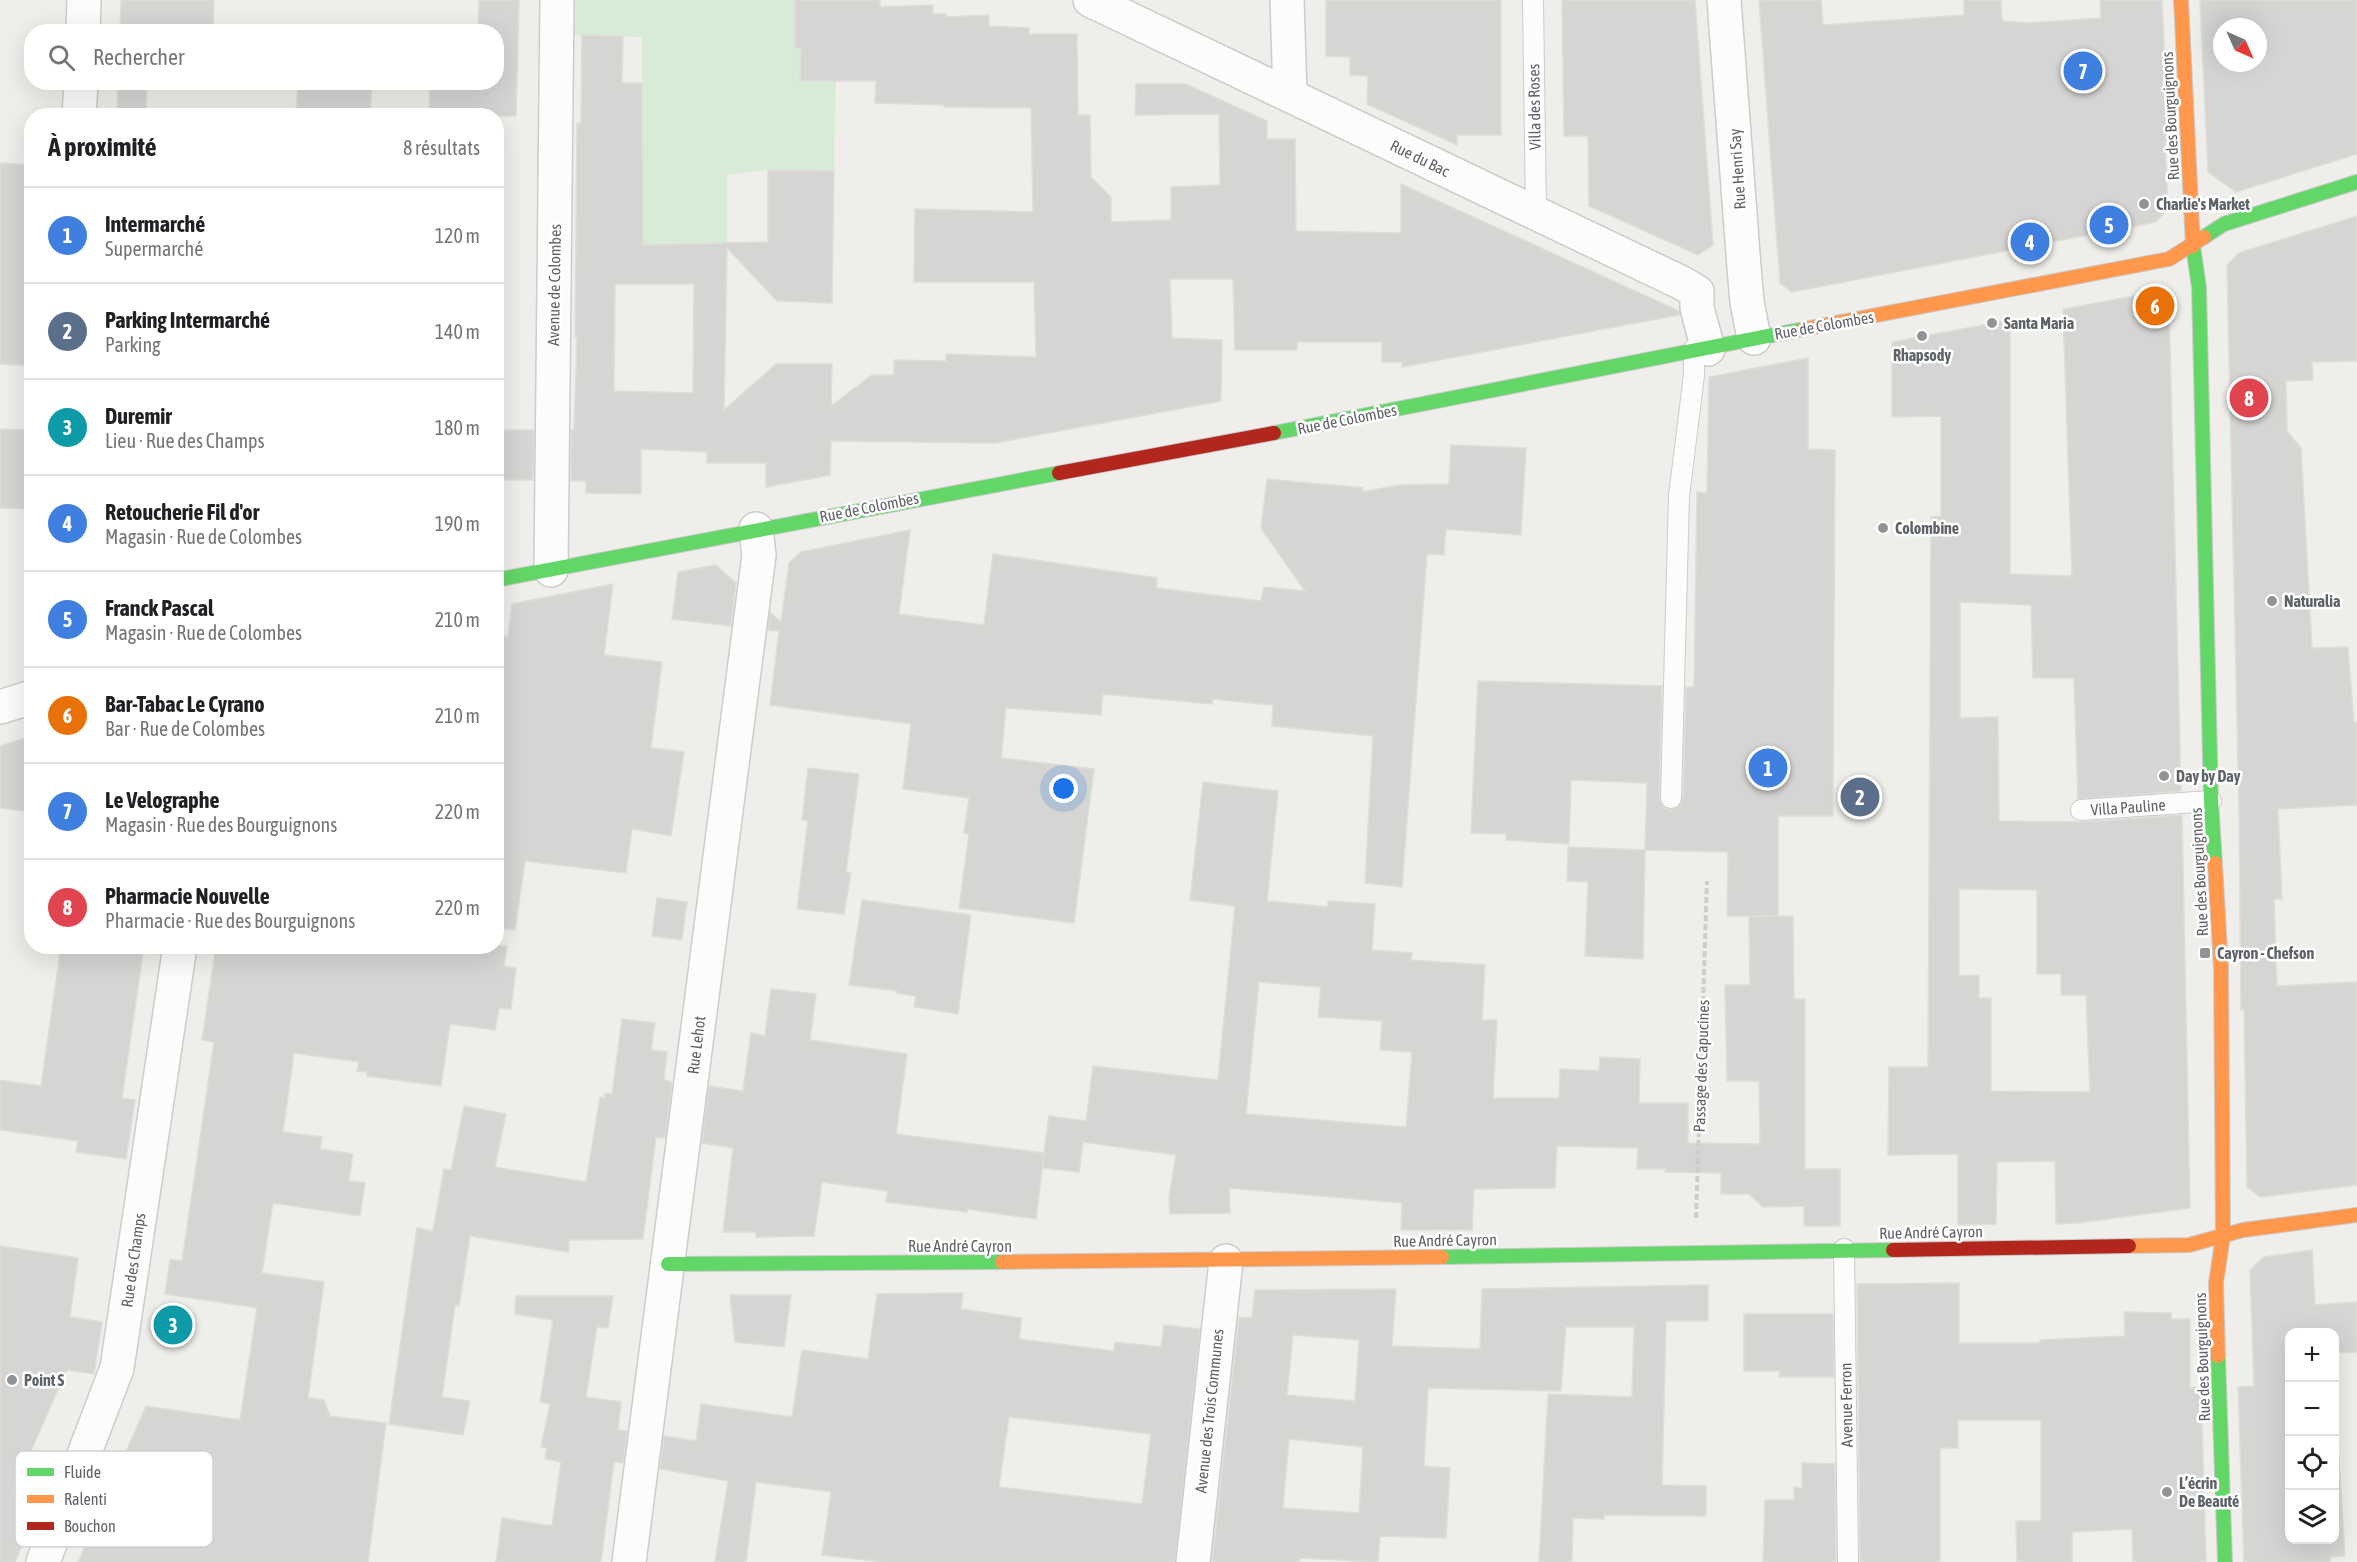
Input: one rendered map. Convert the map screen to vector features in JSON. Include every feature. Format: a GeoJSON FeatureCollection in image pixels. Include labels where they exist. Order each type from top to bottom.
{"type":"FeatureCollection","features":[{"type":"Feature","properties":{"kind":"street"},"geometry":{"type":"LineString","coordinates":[[83,24],[84,0]]}},
{"type":"Feature","properties":{"kind":"street","name":"Avenue de Colombes"},"geometry":{"type":"LineString","coordinates":[[551,570],[557,0]]}},
{"type":"Feature","properties":{"kind":"street","name":"Rue du Bac"},"geometry":{"type":"LineString","coordinates":[[1090,0],[1290,94],[1697,292]]}},
{"type":"Feature","properties":{"kind":"street"},"geometry":{"type":"LineString","coordinates":[[1287,0],[1290,94]]}},
{"type":"Feature","properties":{"kind":"street","name":"Rue Henri Say"},"geometry":{"type":"LineString","coordinates":[[1724,0],[1747,302],[1754,338]]}},
{"type":"Feature","properties":{"kind":"street","name":"Rue des Bourguignons"},"geometry":{"type":"LineString","coordinates":[[2181,0],[2192,243],[2199,287],[2211,801],[2221,968],[2223,1236],[2216,1283],[2225,1562]]}},
{"type":"Feature","properties":{"kind":"street"},"geometry":{"type":"LineString","coordinates":[[80,108],[81,90]]}},
{"type":"Feature","properties":{"kind":"street","name":"Rue de Colombes"},"geometry":{"type":"LineString","coordinates":[[504,579],[756,529],[1365,416],[1754,338],[2169,259],[2224,224],[2357,182]]}},
{"type":"Feature","properties":{"kind":"street"},"geometry":{"type":"LineString","coordinates":[[1701,349],[1697,292],[1717,291],[1735,280],[1744,267]]}},
{"type":"Feature","properties":{"kind":"street","name":"Rue Lehot"},"geometry":{"type":"LineString","coordinates":[[629,1562],[759,555],[756,529]]}},
{"type":"Feature","properties":{"kind":"street"},"geometry":{"type":"LineString","coordinates":[[0,707],[24,700]]}},
{"type":"Feature","properties":{"kind":"street","name":"Rue des Champs"},"geometry":{"type":"LineString","coordinates":[[85,1451],[117,1368],[179,954]]}},
{"type":"Feature","properties":{"kind":"street","name":"Rue André Cayron"},"geometry":{"type":"LineString","coordinates":[[668,1264],[1226,1261],[2189,1245],[2242,1230],[2357,1215]]}},
{"type":"Feature","properties":{"kind":"street","name":"Avenue des Trois Communes"},"geometry":{"type":"LineString","coordinates":[[1193,1562],[1226,1261]]}},
{"type":"Feature","properties":{"kind":"street","name":"Rue des Champs"},"geometry":{"type":"LineString","coordinates":[[43,1562],[49,1547]]}},
{"type":"Feature","properties":{"kind":"lane","name":"Villa des Roses"},"geometry":{"type":"LineString","coordinates":[[1533,0],[1536,214]]}},
{"type":"Feature","properties":{"kind":"lane"},"geometry":{"type":"LineString","coordinates":[[1671,798],[1679,496],[1694,375],[1701,349]]}},
{"type":"Feature","properties":{"kind":"lane","name":"Villa Pauline"},"geometry":{"type":"LineString","coordinates":[[2081,810],[2211,801]]}},
{"type":"Feature","properties":{"kind":"lane","name":"Avenue Ferron"},"geometry":{"type":"LineString","coordinates":[[1844,1249],[1848,1562]]}},
{"type":"Feature","properties":{"kind":"path","name":"Passage des Capucines"},"geometry":{"type":"LineString","coordinates":[[1695,1252],[1707,881]]}},
{"type":"Feature","properties":{"kind":"green space"},"geometry":{"type":"Polygon","coordinates":[[[561,0],[837,0],[834,189],[769,189],[768,170],[727,175],[727,243],[642,244],[642,37],[561,35],[561,0]]]}},
{"type":"Feature","properties":{"kind":"building"},"geometry":{"type":"Polygon","coordinates":[[[121,0],[214,0],[213,24],[120,24],[121,0]]]}},
{"type":"Feature","properties":{"kind":"building"},"geometry":{"type":"Polygon","coordinates":[[[479,0],[519,0],[516,116],[504,116],[504,108],[429,108],[430,90],[504,90],[504,24],[478,24],[479,0]]]}},
{"type":"Feature","properties":{"kind":"building"},"geometry":{"type":"Polygon","coordinates":[[[795,0],[880,0],[880,7],[933,5],[933,14],[946,14],[946,17],[989,15],[989,26],[1029,28],[1029,34],[1077,34],[1078,115],[1090,115],[1091,177],[1111,197],[1111,222],[1171,220],[1171,187],[1220,185],[1219,114],[1135,115],[1136,84],[1186,84],[1267,121],[1267,139],[1295,139],[1296,231],[1401,233],[1401,184],[1679,311],[1679,315],[1402,367],[1402,362],[1382,362],[1382,342],[1297,342],[1297,350],[1235,350],[1233,279],[1170,279],[1172,338],[1222,340],[1221,401],[995,443],[831,441],[830,475],[766,487],[766,463],[707,463],[707,452],[641,449],[641,494],[586,493],[586,481],[571,481],[571,430],[574,430],[577,337],[575,337],[577,123],[581,123],[582,35],[623,36],[622,83],[642,83],[643,245],[768,242],[768,170],[834,171],[832,303],[777,301],[727,248],[724,410],[776,364],[832,364],[831,406],[872,375],[894,375],[894,360],[946,361],[946,354],[1036,357],[1034,282],[914,282],[915,209],[1033,212],[1031,108],[875,103],[876,81],[800,81],[801,48],[795,48],[795,0]],[[615,284],[614,391],[693,393],[694,284],[615,284]]]}},
{"type":"Feature","properties":{"kind":"building"},"geometry":{"type":"Polygon","coordinates":[[[1326,0],[1501,0],[1501,135],[1457,135],[1457,145],[1367,104],[1368,76],[1350,75],[1350,57],[1326,56],[1326,0]]]}},
{"type":"Feature","properties":{"kind":"building"},"geometry":{"type":"Polygon","coordinates":[[[1562,0],[1695,0],[1713,245],[1698,255],[1589,206],[1588,136],[1564,136],[1562,0]]]}},
{"type":"Feature","properties":{"kind":"building"},"geometry":{"type":"Polygon","coordinates":[[[1759,0],[1821,0],[1823,25],[1964,15],[1964,0],[2001,0],[2002,21],[2030,23],[2101,18],[2100,0],[2162,0],[2169,144],[2165,141],[2168,208],[2156,222],[1792,292],[1780,283],[1759,0]]]}},
{"type":"Feature","properties":{"kind":"building"},"geometry":{"type":"Polygon","coordinates":[[[2200,0],[2357,0],[2357,154],[2236,192],[2208,172],[2200,0]]]}},
{"type":"Feature","properties":{"kind":"building"},"geometry":{"type":"Polygon","coordinates":[[[118,90],[147,90],[146,108],[117,108],[118,90]]]}},
{"type":"Feature","properties":{"kind":"building"},"geometry":{"type":"Polygon","coordinates":[[[298,90],[372,90],[370,108],[296,108],[298,90]]]}},
{"type":"Feature","properties":{"kind":"building"},"geometry":{"type":"Polygon","coordinates":[[[0,163],[24,164],[24,366],[0,364],[0,163]]]}},
{"type":"Feature","properties":{"kind":"building"},"geometry":{"type":"Polygon","coordinates":[[[2357,216],[2357,361],[2312,362],[2313,380],[2286,381],[2287,431],[2301,448],[2312,648],[2348,647],[2354,722],[2357,722],[2357,805],[2278,809],[2282,899],[2274,899],[2277,986],[2357,982],[2357,1185],[2260,1197],[2247,1187],[2244,1009],[2241,1010],[2227,265],[2239,253],[2357,216]]]}},
{"type":"Feature","properties":{"kind":"building"},"geometry":{"type":"Polygon","coordinates":[[[2156,292],[2169,303],[2181,791],[2078,799],[2074,678],[2033,678],[2031,605],[1960,602],[1960,718],[1998,717],[1999,821],[2082,822],[2182,815],[2190,1208],[2056,1224],[2055,1161],[1997,1162],[1996,1224],[1958,1225],[1958,1154],[1888,1155],[1889,1067],[1928,1067],[1931,517],[1941,516],[1941,416],[1892,417],[1892,342],[2010,320],[2010,574],[2072,576],[2063,309],[2156,292]],[[1959,889],[1959,976],[1979,975],[1979,998],[1991,998],[1991,1091],[2090,1092],[2086,995],[2061,995],[2061,974],[2037,974],[2037,890],[1959,889]]]}},
{"type":"Feature","properties":{"kind":"building"},"geometry":{"type":"Polygon","coordinates":[[[1808,358],[1808,449],[1835,450],[1833,816],[1778,816],[1778,916],[1727,916],[1728,852],[1645,850],[1647,783],[1571,780],[1569,844],[1506,840],[1506,834],[1471,833],[1478,681],[1662,686],[1659,798],[1664,808],[1670,810],[1681,805],[1686,687],[1694,687],[1697,492],[1707,493],[1709,377],[1808,358]]]}},
{"type":"Feature","properties":{"kind":"building"},"geometry":{"type":"Polygon","coordinates":[[[0,429],[24,430],[24,509],[0,508],[0,429]]]}},
{"type":"Feature","properties":{"kind":"building"},"geometry":{"type":"Polygon","coordinates":[[[504,430],[534,430],[533,480],[504,480],[504,430]]]}},
{"type":"Feature","properties":{"kind":"building"},"geometry":{"type":"Polygon","coordinates":[[[1451,445],[1526,448],[1521,535],[1446,529],[1444,555],[1427,554],[1402,887],[1365,883],[1373,736],[1272,726],[1273,705],[1213,699],[1212,704],[1103,694],[1101,715],[1006,708],[1001,758],[1094,769],[1074,923],[959,908],[969,834],[964,833],[969,798],[903,789],[911,724],[770,705],[779,631],[768,630],[770,612],[781,622],[789,563],[801,552],[910,530],[899,614],[984,625],[993,554],[1157,578],[1156,588],[1261,601],[1264,587],[1305,591],[1261,528],[1267,479],[1363,488],[1362,492],[1399,485],[1449,484],[1451,445]]]}},
{"type":"Feature","properties":{"kind":"building"},"geometry":{"type":"Polygon","coordinates":[[[716,565],[736,583],[731,626],[672,619],[678,572],[716,565]]]}},
{"type":"Feature","properties":{"kind":"building"},"geometry":{"type":"Polygon","coordinates":[[[613,584],[604,655],[662,662],[651,748],[684,752],[671,836],[632,829],[626,873],[525,861],[515,930],[504,929],[504,636],[508,637],[512,604],[613,584]]]}},
{"type":"Feature","properties":{"kind":"building"},"geometry":{"type":"Polygon","coordinates":[[[24,738],[24,811],[0,808],[0,746],[24,738]]]}},
{"type":"Feature","properties":{"kind":"building"},"geometry":{"type":"Polygon","coordinates":[[[808,768],[859,774],[846,872],[851,873],[844,914],[797,909],[808,820],[802,820],[808,768]]]}},
{"type":"Feature","properties":{"kind":"building"},"geometry":{"type":"Polygon","coordinates":[[[1203,782],[1278,791],[1267,901],[1328,907],[1328,901],[1375,904],[1372,950],[1412,953],[1411,960],[1485,965],[1482,1020],[1497,1020],[1493,1098],[1559,1098],[1560,1069],[1599,1071],[1600,1057],[1640,1059],[1639,1103],[1688,1103],[1688,1143],[1760,1144],[1759,1081],[1727,1081],[1725,985],[1750,985],[1749,917],[1793,916],[1794,999],[1805,999],[1805,1169],[1840,1169],[1840,1226],[1804,1226],[1804,1206],[1763,1207],[1749,1194],[1721,1194],[1721,1173],[1637,1169],[1638,1148],[1557,1146],[1555,1188],[1474,1189],[1472,1230],[1401,1230],[1402,1203],[1229,1188],[1230,1213],[1170,1214],[1169,1197],[1176,1155],[1083,1142],[1079,1172],[1042,1168],[1049,1116],[1086,1121],[1093,1066],[1218,1080],[1235,906],[1190,900],[1203,782]],[[1259,982],[1246,1114],[1406,1127],[1412,1052],[1380,1050],[1382,1021],[1318,1017],[1321,987],[1259,982]]]}},
{"type":"Feature","properties":{"kind":"building"},"geometry":{"type":"Polygon","coordinates":[[[1568,847],[1645,850],[1643,959],[1585,956],[1588,882],[1567,881],[1568,847]]]}},
{"type":"Feature","properties":{"kind":"building"},"geometry":{"type":"Polygon","coordinates":[[[657,898],[687,902],[682,940],[652,936],[657,898]]]}},
{"type":"Feature","properties":{"kind":"building"},"geometry":{"type":"Polygon","coordinates":[[[862,900],[971,915],[958,1014],[914,1007],[916,996],[897,993],[897,991],[849,985],[862,900]]]}},
{"type":"Feature","properties":{"kind":"building"},"geometry":{"type":"Polygon","coordinates":[[[504,946],[507,946],[504,966],[516,968],[511,1009],[499,1008],[495,1030],[450,1024],[441,1086],[367,1076],[367,1072],[357,1071],[359,1062],[294,1053],[283,1132],[322,1137],[320,1149],[353,1154],[349,1181],[365,1183],[360,1216],[273,1203],[262,1273],[324,1282],[308,1398],[324,1400],[330,1416],[386,1423],[368,1562],[78,1562],[85,1547],[213,1547],[213,1451],[126,1451],[146,1406],[240,1420],[257,1308],[165,1294],[170,1259],[182,1261],[201,1132],[214,1042],[202,1040],[215,954],[504,954],[504,946]]]}},
{"type":"Feature","properties":{"kind":"building"},"geometry":{"type":"Polygon","coordinates":[[[60,954],[143,954],[122,1098],[135,1100],[126,1159],[76,1152],[78,1141],[0,1130],[0,1080],[41,1086],[60,954]]]}},
{"type":"Feature","properties":{"kind":"building"},"geometry":{"type":"Polygon","coordinates":[[[771,989],[816,994],[810,1040],[907,1054],[896,1134],[1044,1153],[1036,1219],[967,1209],[967,1212],[886,1202],[888,1191],[822,1182],[814,1236],[756,1237],[756,1232],[723,1232],[733,1148],[702,1143],[709,1086],[743,1091],[751,1033],[765,1036],[771,989]]]}},
{"type":"Feature","properties":{"kind":"building"},"geometry":{"type":"Polygon","coordinates":[[[622,1019],[655,1023],[651,1050],[667,1052],[664,1080],[672,1082],[665,1138],[656,1137],[643,1239],[569,1240],[569,1252],[470,1236],[459,1306],[455,1305],[442,1397],[470,1401],[463,1435],[389,1424],[417,1228],[433,1231],[444,1169],[451,1170],[464,1106],[506,1114],[495,1167],[586,1182],[600,1097],[605,1098],[605,1093],[612,1094],[622,1019]]]}},
{"type":"Feature","properties":{"kind":"building"},"geometry":{"type":"Polygon","coordinates":[[[0,1246],[78,1258],[70,1317],[102,1322],[94,1374],[67,1370],[31,1451],[15,1451],[13,1491],[15,1492],[15,1547],[22,1547],[15,1562],[0,1562],[0,1246]]]}},
{"type":"Feature","properties":{"kind":"building"},"geometry":{"type":"Polygon","coordinates":[[[2312,1250],[2315,1305],[2357,1302],[2357,1352],[2339,1353],[2339,1328],[2285,1328],[2285,1544],[2339,1544],[2339,1459],[2345,1556],[2330,1557],[2330,1562],[2244,1562],[2238,1387],[2254,1386],[2250,1270],[2264,1257],[2312,1250]]]}},
{"type":"Feature","properties":{"kind":"building"},"geometry":{"type":"Polygon","coordinates":[[[1959,1283],[1959,1343],[2040,1343],[2040,1340],[2125,1336],[2124,1312],[2171,1313],[2171,1319],[2190,1319],[2190,1388],[2201,1387],[2206,1562],[2133,1562],[2132,1529],[2072,1532],[2072,1562],[2017,1562],[2016,1521],[2041,1521],[2041,1420],[1958,1420],[1958,1448],[1940,1448],[1940,1562],[1860,1562],[1857,1284],[1959,1283]]]}},
{"type":"Feature","properties":{"kind":"building"},"geometry":{"type":"Polygon","coordinates":[[[1708,1285],[1708,1321],[1666,1321],[1662,1485],[1706,1486],[1706,1516],[1604,1515],[1604,1519],[1573,1518],[1572,1562],[1539,1562],[1548,1394],[1632,1397],[1634,1327],[1566,1327],[1561,1391],[1428,1388],[1424,1466],[1450,1468],[1446,1538],[1380,1536],[1378,1562],[1300,1558],[1299,1562],[1212,1562],[1239,1317],[1252,1318],[1255,1290],[1396,1289],[1392,1346],[1480,1349],[1482,1289],[1708,1285]],[[1293,1335],[1287,1395],[1355,1401],[1359,1340],[1293,1335]],[[1289,1439],[1283,1508],[1359,1513],[1363,1447],[1289,1439]]]}},
{"type":"Feature","properties":{"kind":"building"},"geometry":{"type":"Polygon","coordinates":[[[963,1293],[961,1309],[1022,1318],[1019,1339],[1114,1351],[1115,1342],[1161,1347],[1164,1325],[1200,1329],[1175,1562],[884,1562],[822,1555],[831,1492],[756,1482],[746,1562],[715,1562],[728,1481],[660,1469],[664,1436],[696,1441],[701,1404],[792,1417],[802,1350],[868,1359],[877,1294],[963,1293]],[[1009,1417],[999,1487],[1142,1504],[1151,1434],[1009,1417]]]}},
{"type":"Feature","properties":{"kind":"building"},"geometry":{"type":"Polygon","coordinates":[[[730,1295],[791,1295],[784,1347],[735,1342],[730,1295]]]}},
{"type":"Feature","properties":{"kind":"building"},"geometry":{"type":"Polygon","coordinates":[[[516,1296],[613,1296],[608,1328],[597,1327],[586,1397],[621,1402],[618,1430],[627,1431],[623,1463],[614,1462],[601,1562],[496,1562],[502,1518],[552,1526],[561,1462],[545,1459],[547,1448],[541,1447],[550,1404],[540,1402],[553,1320],[515,1314],[516,1296]]]}},
{"type":"Feature","properties":{"kind":"building"},"geometry":{"type":"Polygon","coordinates":[[[1744,1314],[1833,1314],[1834,1377],[1779,1377],[1780,1371],[1744,1371],[1744,1314]]]}},
{"type":"Feature","properties":{"kind":"building"},"geometry":{"type":"Polygon","coordinates":[[[1802,1463],[1835,1464],[1836,1562],[1763,1562],[1765,1500],[1794,1500],[1794,1487],[1802,1488],[1802,1463]]]}},
{"type":"Feature","properties":{"kind":"traffic: fast"},"geometry":{"type":"LineString","coordinates":[[2204,237],[2224,224],[2357,182]]}},
{"type":"Feature","properties":{"kind":"traffic: fast"},"geometry":{"type":"LineString","coordinates":[[2193,246],[2199,287],[2211,801],[2215,863]]}},
{"type":"Feature","properties":{"kind":"traffic: fast"},"geometry":{"type":"LineString","coordinates":[[1274,433],[1804,329]]}},
{"type":"Feature","properties":{"kind":"traffic: fast"},"geometry":{"type":"LineString","coordinates":[[504,578],[1059,473]]}},
{"type":"Feature","properties":{"kind":"traffic: fast"},"geometry":{"type":"LineString","coordinates":[[1442,1257],[1893,1250]]}},
{"type":"Feature","properties":{"kind":"traffic: fast"},"geometry":{"type":"LineString","coordinates":[[668,1264],[1002,1262]]}},
{"type":"Feature","properties":{"kind":"traffic: fast"},"geometry":{"type":"LineString","coordinates":[[2218,1356],[2225,1562]]}},
{"type":"Feature","properties":{"kind":"traffic: slow"},"geometry":{"type":"LineString","coordinates":[[2181,0],[2193,246]]}},
{"type":"Feature","properties":{"kind":"traffic: slow"},"geometry":{"type":"LineString","coordinates":[[1804,329],[2169,259],[2204,237]]}},
{"type":"Feature","properties":{"kind":"traffic: slow"},"geometry":{"type":"LineString","coordinates":[[2215,863],[2221,968],[2223,1236],[2216,1283],[2218,1356]]}},
{"type":"Feature","properties":{"kind":"traffic: slow"},"geometry":{"type":"LineString","coordinates":[[2129,1246],[2189,1245],[2243,1230],[2357,1215]]}},
{"type":"Feature","properties":{"kind":"traffic: slow"},"geometry":{"type":"LineString","coordinates":[[1002,1262],[1442,1257]]}},
{"type":"Feature","properties":{"kind":"traffic: jam"},"geometry":{"type":"LineString","coordinates":[[1059,473],[1274,433]]}},
{"type":"Feature","properties":{"kind":"traffic: jam"},"geometry":{"type":"LineString","coordinates":[[1893,1250],[2129,1246]]}},
{"type":"Feature","properties":{"kind":"place","name":"Le Velographe"},"geometry":{"type":"Point","coordinates":[2083,71]}},
{"type":"Feature","properties":{"kind":"place","name":"Charlie's Market"},"geometry":{"type":"Point","coordinates":[2144,204]}},
{"type":"Feature","properties":{"kind":"place","name":"Franck Pascal"},"geometry":{"type":"Point","coordinates":[2109,225]}},
{"type":"Feature","properties":{"kind":"place","name":"Retoucherie Fil d'or"},"geometry":{"type":"Point","coordinates":[2030,242]}},
{"type":"Feature","properties":{"kind":"place","name":"Bar-Tabac Le Cyrano"},"geometry":{"type":"Point","coordinates":[2155,306]}},
{"type":"Feature","properties":{"kind":"place","name":"Santa Maria"},"geometry":{"type":"Point","coordinates":[1992,323]}},
{"type":"Feature","properties":{"kind":"place","name":"Rhapsody"},"geometry":{"type":"Point","coordinates":[1922,336]}},
{"type":"Feature","properties":{"kind":"place","name":"Pharmacie Nouvelle"},"geometry":{"type":"Point","coordinates":[2249,398]}},
{"type":"Feature","properties":{"kind":"place","name":"Colombine"},"geometry":{"type":"Point","coordinates":[1883,528]}},
{"type":"Feature","properties":{"kind":"place","name":"Naturalia"},"geometry":{"type":"Point","coordinates":[2272,601]}},
{"type":"Feature","properties":{"kind":"place","name":"Intermarché"},"geometry":{"type":"Point","coordinates":[1768,768]}},
{"type":"Feature","properties":{"kind":"place","name":"Day by Day"},"geometry":{"type":"Point","coordinates":[2164,776]}},
{"type":"Feature","properties":{"kind":"place","name":"Parking Intermarché"},"geometry":{"type":"Point","coordinates":[1860,797]}},
{"type":"Feature","properties":{"kind":"place","name":"Cayron - Chefson"},"geometry":{"type":"Point","coordinates":[2205,953]}},
{"type":"Feature","properties":{"kind":"place","name":"Duremir"},"geometry":{"type":"Point","coordinates":[173,1325]}},
{"type":"Feature","properties":{"kind":"place","name":"Point S"},"geometry":{"type":"Point","coordinates":[12,1380]}},
{"type":"Feature","properties":{"kind":"place","name":"L’écrin De Beauté"},"geometry":{"type":"Point","coordinates":[2167,1492]}}]}
